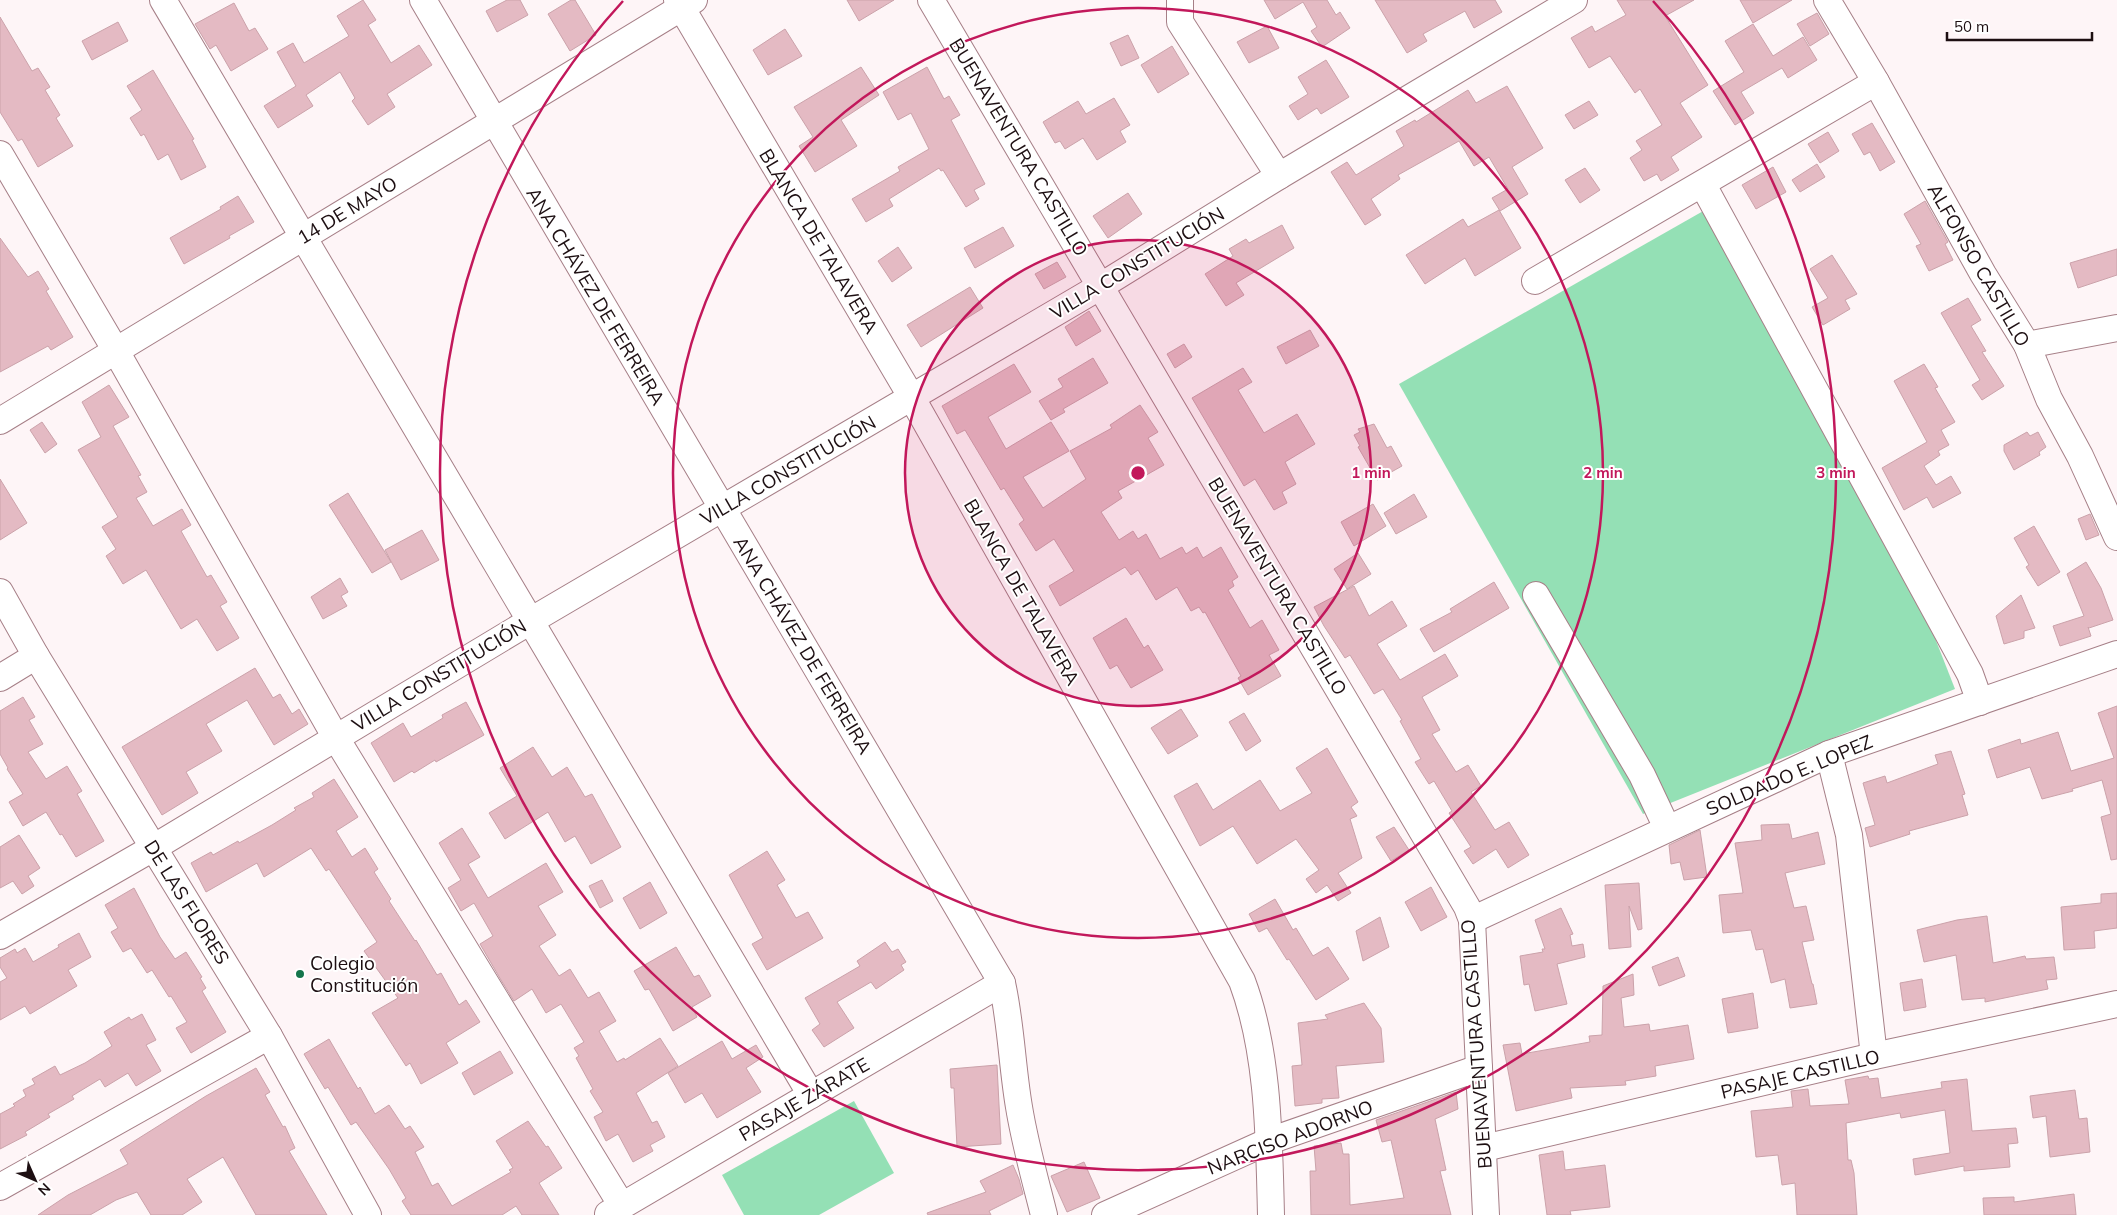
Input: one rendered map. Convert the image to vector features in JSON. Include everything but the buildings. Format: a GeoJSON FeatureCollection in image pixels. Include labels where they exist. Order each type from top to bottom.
{"type":"FeatureCollection","features":[{"type":"Feature","properties":{"kind":"street"},"geometry":{"type":"LineString","coordinates":[[163,0],[532,620],[811,1095]]}},
{"type":"Feature","properties":{"kind":"street","name":"ANA CHÁVEZ DE FERREIRA"},"geometry":{"type":"LineString","coordinates":[[423,0],[1002,983],[1006,1000],[1013,1068],[1025,1144],[1044,1215]]}},
{"type":"Feature","properties":{"kind":"street","name":"BUENAVENTURA CASTILLO"},"geometry":{"type":"LineString","coordinates":[[931,0],[1467,907],[1472,920],[1486,1215]]}},
{"type":"Feature","properties":{"kind":"street"},"geometry":{"type":"LineString","coordinates":[[1180,0],[1180,22],[1279,176]]}},
{"type":"Feature","properties":{"kind":"street","name":"VILLA CONSTITUCIÓN"},"geometry":{"type":"LineString","coordinates":[[0,936],[153,848],[532,620],[1101,286],[1279,176],[1574,0]]}},
{"type":"Feature","properties":{"kind":"street","name":"ALFONSO CASTILLO"},"geometry":{"type":"LineString","coordinates":[[1827,0],[1876,82],[1983,274],[2027,345],[2049,399],[2080,456],[2117,537]]}},
{"type":"Feature","properties":{"kind":"street","name":"14 DE MAYO"},"geometry":{"type":"LineString","coordinates":[[0,422],[684,3]]}},
{"type":"Feature","properties":{"kind":"street","name":"BLANCA DE TALAVERA"},"geometry":{"type":"LineString","coordinates":[[684,3],[912,398],[1242,981],[1251,1004],[1258,1035],[1269,1142],[1271,1215]]}},
{"type":"Feature","properties":{"kind":"street"},"geometry":{"type":"LineString","coordinates":[[1535,280],[1702,185],[1876,82]]}},
{"type":"Feature","properties":{"kind":"street"},"geometry":{"type":"LineString","coordinates":[[0,154],[116,351],[336,738],[614,1211]]}},
{"type":"Feature","properties":{"kind":"street"},"geometry":{"type":"LineString","coordinates":[[1702,185],[1970,674],[1980,702]]}},
{"type":"Feature","properties":{"kind":"street"},"geometry":{"type":"LineString","coordinates":[[2027,345],[2117,328]]}},
{"type":"Feature","properties":{"kind":"street","name":"DE LAS FLORES"},"geometry":{"type":"LineString","coordinates":[[0,592],[36,656],[269,1036],[368,1215]]}},
{"type":"Feature","properties":{"kind":"street"},"geometry":{"type":"LineString","coordinates":[[1536,595],[1642,774],[1667,828]]}},
{"type":"Feature","properties":{"kind":"street","name":"SOLDADO E. LOPEZ"},"geometry":{"type":"LineString","coordinates":[[1472,920],[1829,754],[2117,654]]}},
{"type":"Feature","properties":{"kind":"street"},"geometry":{"type":"LineString","coordinates":[[0,678],[36,656]]}},
{"type":"Feature","properties":{"kind":"street"},"geometry":{"type":"LineString","coordinates":[[1829,754],[1849,835],[1874,1056]]}},
{"type":"Feature","properties":{"kind":"street","name":"PASAJE ZÁRATE"},"geometry":{"type":"LineString","coordinates":[[614,1211],[1002,983]]}},
{"type":"Feature","properties":{"kind":"street","name":"PASAJE CASTILLO"},"geometry":{"type":"LineString","coordinates":[[1484,1148],[1874,1056],[2116,1011]]}},
{"type":"Feature","properties":{"kind":"street"},"geometry":{"type":"LineString","coordinates":[[0,1187],[269,1036]]}},
{"type":"Feature","properties":{"kind":"street","name":"NARCISO ADORNO"},"geometry":{"type":"LineString","coordinates":[[1105,1215],[1269,1142],[1479,1068]]}},
{"type":"Feature","properties":{"kind":"green space"},"geometry":{"type":"Polygon","coordinates":[[[1705,210],[1922,605],[1955,689],[1643,814],[1399,384],[1705,210]]]}},
{"type":"Feature","properties":{"kind":"green space"},"geometry":{"type":"Polygon","coordinates":[[[854,1101],[894,1173],[819,1215],[744,1215],[722,1175],[854,1101]]]}},
{"type":"Feature","properties":{"kind":"place","name":"Colegio Constitución"},"geometry":{"type":"Point","coordinates":[300,974]}}]}
